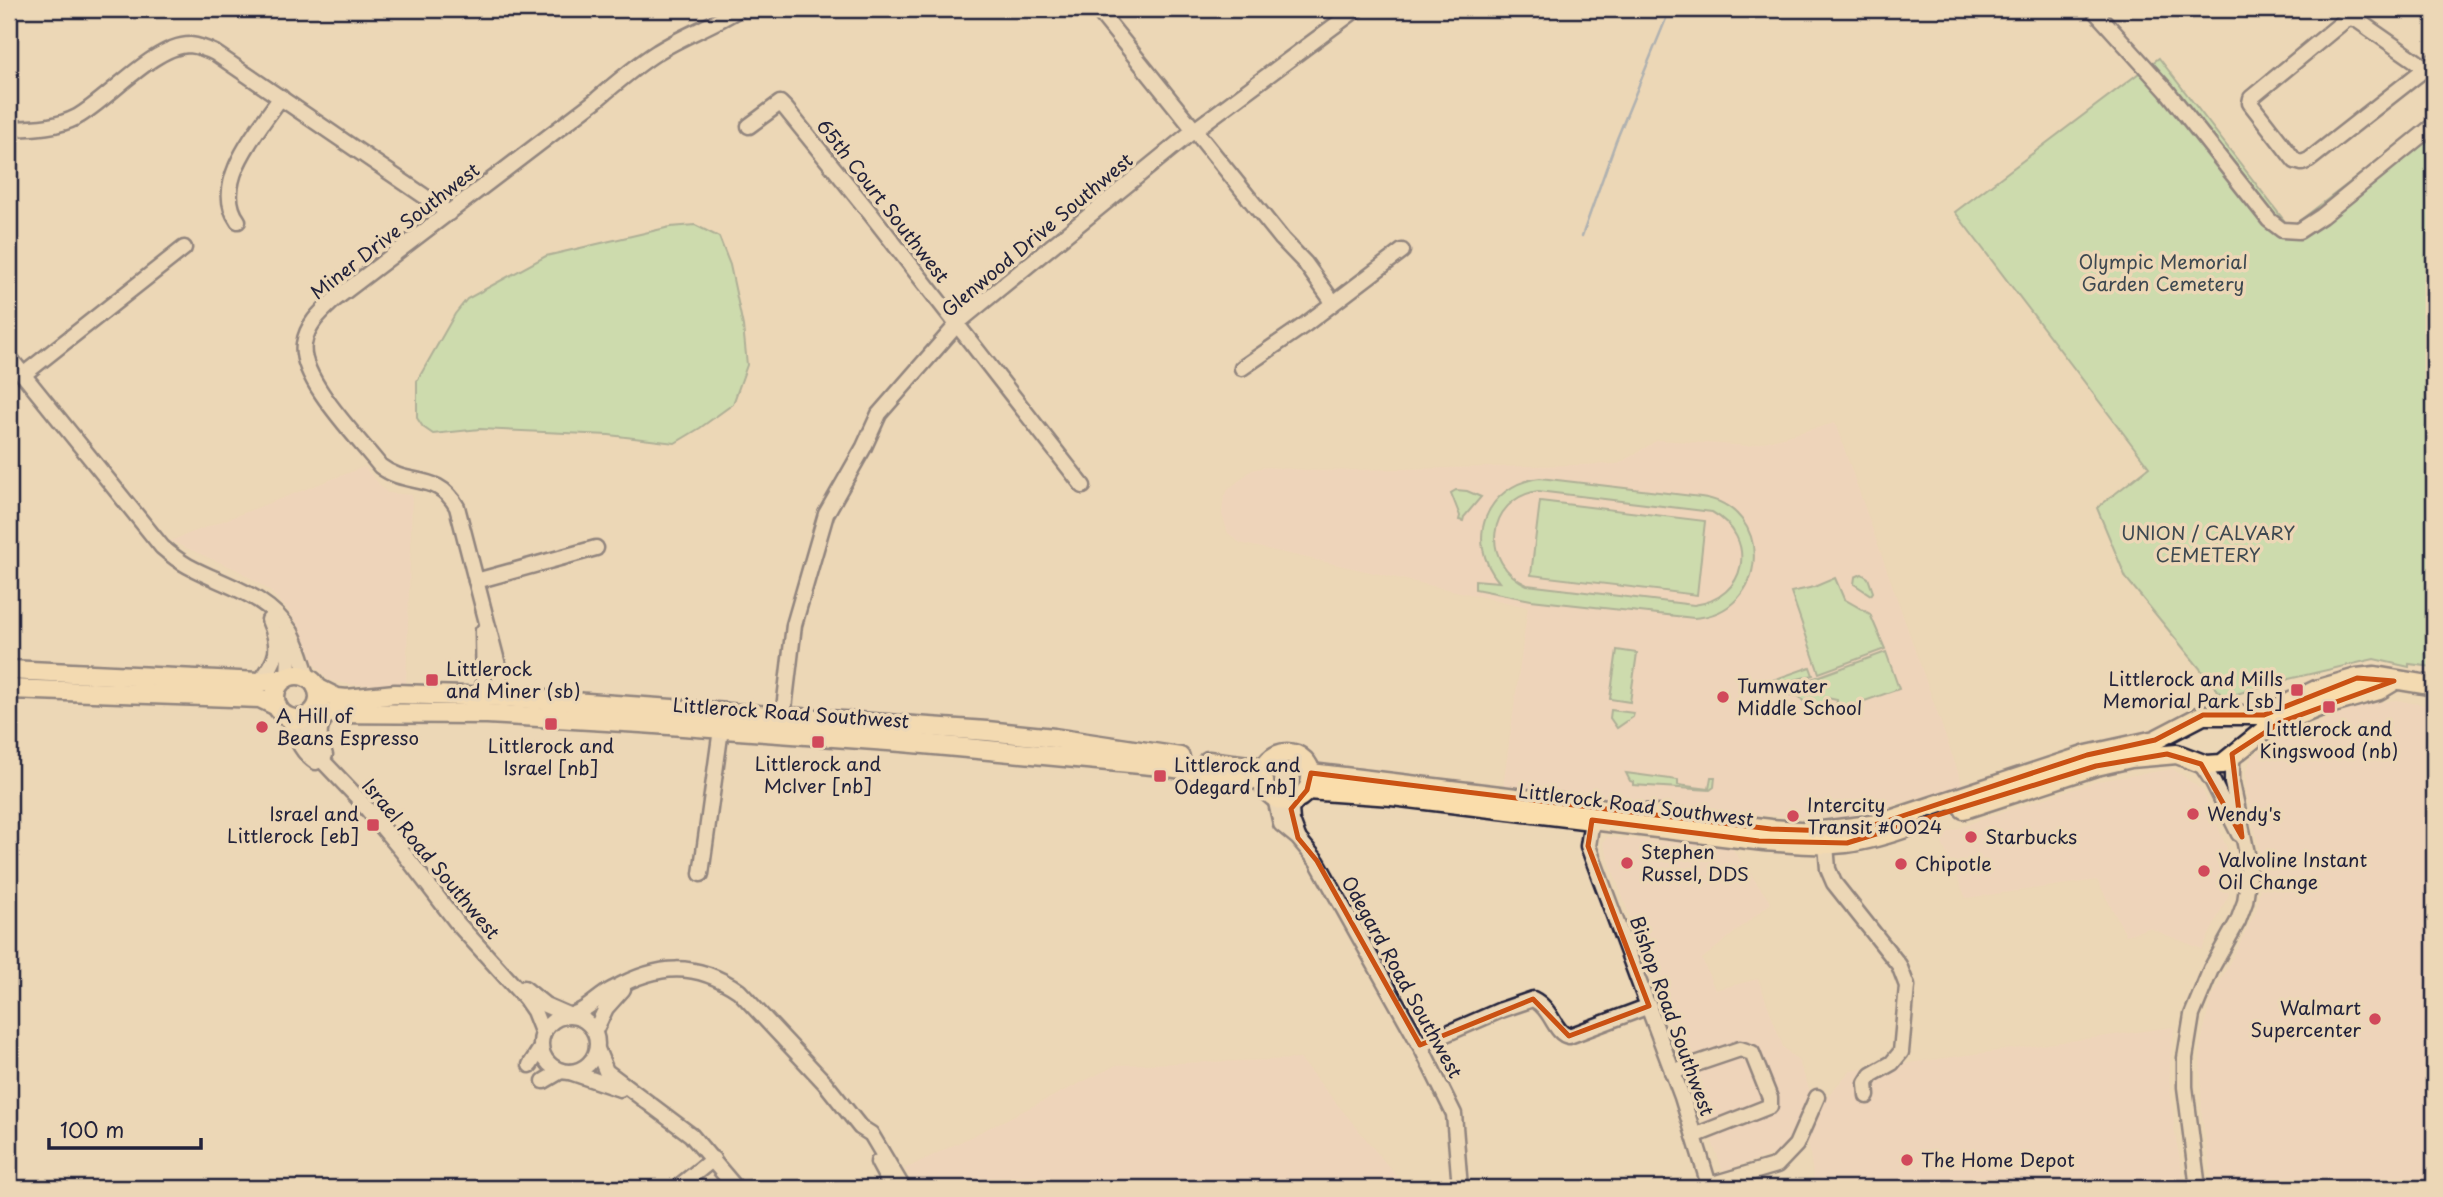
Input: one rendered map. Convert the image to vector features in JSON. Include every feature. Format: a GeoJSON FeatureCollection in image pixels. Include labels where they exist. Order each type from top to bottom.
{"type":"FeatureCollection","features":[{"type":"Feature","properties":{"kind":"main road"},"geometry":{"type":"LineString","coordinates":[[9,670],[259,682],[295,675],[313,683],[319,702],[310,714],[299,719],[260,698],[9,688]]}},
{"type":"Feature","properties":{"kind":"main road","name":"Littlerock Road Southwest"},"geometry":{"type":"LineString","coordinates":[[1275,798],[1292,800],[1306,787],[1771,829],[1833,831],[1878,824],[2087,755],[2155,740],[2210,714],[2264,715],[2316,690],[2357,678],[2375,676],[2434,686]]}},
{"type":"Feature","properties":{"kind":"main road"},"geometry":{"type":"LineString","coordinates":[[282,712],[276,690],[287,677]]}},
{"type":"Feature","properties":{"kind":"main road","name":"Littlerock Road Southwest"},"geometry":{"type":"LineString","coordinates":[[1306,787],[1759,841],[1826,844],[1882,836],[2112,762],[2177,754],[2199,763],[2214,766],[2222,764],[2257,734],[2274,725],[2326,705],[2379,690],[2394,681]]}},
{"type":"Feature","properties":{"kind":"main road","name":"Littlerock Road Southwest"},"geometry":{"type":"LineString","coordinates":[[313,683],[337,698],[347,699],[394,694],[484,696],[1054,738],[1264,775]]}},
{"type":"Feature","properties":{"kind":"main road","name":"Littlerock Road Southwest"},"geometry":{"type":"LineString","coordinates":[[310,714],[487,714],[902,742],[1264,775]]}},
{"type":"Feature","properties":{"kind":"main road"},"geometry":{"type":"LineString","coordinates":[[2218,715],[2225,718],[2235,729],[2237,737],[2233,754]]}},
{"type":"Feature","properties":{"kind":"main road"},"geometry":{"type":"LineString","coordinates":[[2196,719],[2186,732],[2185,741],[2191,757],[2199,763]]}},
{"type":"Feature","properties":{"kind":"main road","name":"Littlerock Road Southwest"},"geometry":{"type":"LineString","coordinates":[[1264,775],[1275,757],[1290,753],[1304,760],[1306,787]]}},
{"type":"Feature","properties":{"kind":"main road"},"geometry":{"type":"LineString","coordinates":[[1264,775],[1268,791],[1275,798]]}},
{"type":"Feature","properties":{"kind":"street","name":"Miner Drive Southwest"},"geometry":{"type":"LineString","coordinates":[[502,697],[499,669],[457,507],[450,495],[427,481],[394,475],[380,466],[310,377],[303,346],[312,322],[320,313],[657,52],[739,9]]}},
{"type":"Feature","properties":{"kind":"street"},"geometry":{"type":"LineString","coordinates":[[1097,9],[1282,239],[1306,263],[1333,302]]}},
{"type":"Feature","properties":{"kind":"street","name":"Glenwood Drive Southwest"},"geometry":{"type":"LineString","coordinates":[[783,717],[794,625],[826,514],[864,447],[878,414],[956,326],[1194,131],[1357,9]]}},
{"type":"Feature","properties":{"kind":"street"},"geometry":{"type":"LineString","coordinates":[[2093,9],[2167,91],[2269,220],[2282,230],[2299,231],[2322,216],[2434,125]]}},
{"type":"Feature","properties":{"kind":"street"},"geometry":{"type":"LineString","coordinates":[[2350,18],[2430,64],[2302,163],[2295,161],[2250,103],[2251,98],[2344,20],[2350,18]]}},
{"type":"Feature","properties":{"kind":"street"},"geometry":{"type":"LineString","coordinates":[[9,129],[59,124],[78,116],[160,55],[179,46],[200,47],[215,53],[281,97],[449,213]]}},
{"type":"Feature","properties":{"kind":"street"},"geometry":{"type":"LineString","coordinates":[[238,221],[233,214],[230,193],[235,166],[281,97]]}},
{"type":"Feature","properties":{"kind":"street","name":"65th Court Southwest"},"geometry":{"type":"LineString","coordinates":[[749,126],[780,103],[870,213],[1083,486]]}},
{"type":"Feature","properties":{"kind":"street"},"geometry":{"type":"LineString","coordinates":[[23,375],[184,248]]}},
{"type":"Feature","properties":{"kind":"street"},"geometry":{"type":"LineString","coordinates":[[1242,368],[1306,324],[1402,251]]}},
{"type":"Feature","properties":{"kind":"street"},"geometry":{"type":"LineString","coordinates":[[9,357],[162,547],[186,565],[245,591],[268,607],[291,633],[313,683]]}},
{"type":"Feature","properties":{"kind":"street"},"geometry":{"type":"LineString","coordinates":[[476,581],[596,548]]}},
{"type":"Feature","properties":{"kind":"street"},"geometry":{"type":"LineString","coordinates":[[245,591],[279,629],[288,648],[287,677]]}},
{"type":"Feature","properties":{"kind":"street","name":"Miner Drive Southwest"},"geometry":{"type":"LineString","coordinates":[[483,612],[484,696]]}},
{"type":"Feature","properties":{"kind":"street"},"geometry":{"type":"LineString","coordinates":[[259,682],[268,673],[276,654],[277,638],[269,620]]}},
{"type":"Feature","properties":{"kind":"street","name":"Israel Road Southwest"},"geometry":{"type":"LineString","coordinates":[[282,712],[303,751],[332,773]]}},
{"type":"Feature","properties":{"kind":"street"},"geometry":{"type":"LineString","coordinates":[[331,712],[323,722],[319,737],[332,773]]}},
{"type":"Feature","properties":{"kind":"street","name":"Israel Road Southwest"},"geometry":{"type":"LineString","coordinates":[[310,714],[307,733],[311,746],[332,773],[367,809],[458,923],[534,1011],[542,1041]]}},
{"type":"Feature","properties":{"kind":"street"},"geometry":{"type":"LineString","coordinates":[[701,874],[721,729]]}},
{"type":"Feature","properties":{"kind":"street"},"geometry":{"type":"LineString","coordinates":[[2199,1187],[2185,1087],[2185,1058],[2192,1015],[2245,902],[2248,858],[2232,783],[2233,754]]}},
{"type":"Feature","properties":{"kind":"street"},"geometry":{"type":"LineString","coordinates":[[2199,763],[2242,838]]}},
{"type":"Feature","properties":{"kind":"street"},"geometry":{"type":"LineString","coordinates":[[1298,838],[1291,809],[1306,787]]}},
{"type":"Feature","properties":{"kind":"street","name":"Odegard Road Southwest"},"geometry":{"type":"LineString","coordinates":[[1275,798],[1282,824],[1317,861],[1420,1045],[1455,1118],[1461,1188]]}},
{"type":"Feature","properties":{"kind":"street","name":"Bishop Road Southwest"},"geometry":{"type":"LineString","coordinates":[[1592,820],[1588,846],[1672,1072],[1709,1185],[1777,1165],[1796,1145],[1816,1097]]}},
{"type":"Feature","properties":{"kind":"street"},"geometry":{"type":"LineString","coordinates":[[1826,844],[1828,869],[1834,883],[1899,965],[1907,986],[1900,1052],[1892,1063],[1871,1075],[1866,1083],[1867,1096]]}},
{"type":"Feature","properties":{"kind":"street","name":"Israel Road Southwest"},"geometry":{"type":"LineString","coordinates":[[500,970],[544,1004],[570,1015]]}},
{"type":"Feature","properties":{"kind":"street"},"geometry":{"type":"LineString","coordinates":[[530,1065],[554,1019],[584,1011],[610,990],[660,970],[707,973],[738,991],[825,1083],[860,1127],[871,1134],[903,1188]]}},
{"type":"Feature","properties":{"kind":"street"},"geometry":{"type":"LineString","coordinates":[[595,1031],[606,1008],[631,980]]}},
{"type":"Feature","properties":{"kind":"street"},"geometry":{"type":"LineString","coordinates":[[1420,1045],[1532,999],[1543,1004],[1558,1030],[1569,1036],[1648,1006]]}},
{"type":"Feature","properties":{"kind":"street"},"geometry":{"type":"LineString","coordinates":[[570,1015],[589,1023],[595,1031],[597,1049],[606,1072],[691,1135],[736,1188]]}},
{"type":"Feature","properties":{"kind":"street"},"geometry":{"type":"LineString","coordinates":[[542,1041],[546,1060],[565,1071],[637,1096]]}},
{"type":"Feature","properties":{"kind":"street"},"geometry":{"type":"LineString","coordinates":[[544,1081],[587,1065],[597,1049]]}},
{"type":"Feature","properties":{"kind":"street"},"geometry":{"type":"LineString","coordinates":[[1672,1072],[1741,1049],[1752,1053],[1770,1098],[1770,1106],[1694,1136]]}},
{"type":"Feature","properties":{"kind":"street"},"geometry":{"type":"LineString","coordinates":[[860,1127],[863,1139],[892,1188]]}},
{"type":"Feature","properties":{"kind":"street"},"geometry":{"type":"LineString","coordinates":[[677,1188],[713,1159]]}},
{"type":"Feature","properties":{"kind":"highlighted area"},"geometry":{"type":"Polygon","coordinates":[[[2357,678],[2394,681],[2281,722],[2232,754],[2242,837],[2201,764],[2167,754],[2096,766],[1847,843],[1759,841],[1592,820],[1588,846],[1649,1006],[1569,1036],[1533,999],[1420,1045],[1317,861],[1298,838],[1291,809],[1307,790],[1311,773],[1771,829],[1833,831],[1878,824],[2087,755],[2155,740],[2203,715],[2264,715],[2357,678]]]}},
{"type":"Feature","properties":{"kind":"shaded area","name":"Tumwater Middle School"},"geometry":{"type":"Polygon","coordinates":[[[1835,423],[1963,786],[1847,817],[1751,815],[1503,787],[1528,607],[1240,543],[1228,533],[1222,514],[1224,496],[1230,488],[1252,470],[1266,467],[1318,471],[1618,464],[1658,440],[1749,446],[1835,423]]]}},
{"type":"Feature","properties":{"kind":"shaded area"},"geometry":{"type":"Polygon","coordinates":[[[364,467],[387,493],[412,495],[406,684],[353,685],[328,680],[314,664],[300,628],[269,590],[238,570],[170,541],[364,467]]]}},
{"type":"Feature","properties":{"kind":"shaded area"},"geometry":{"type":"Polygon","coordinates":[[[2396,700],[2434,707],[2434,1188],[2213,1188],[2202,1115],[2200,1048],[2210,1002],[2256,911],[2263,864],[2246,790],[2246,772],[2251,759],[2269,743],[2366,704],[2396,700]]]}},
{"type":"Feature","properties":{"kind":"shaded area"},"geometry":{"type":"Polygon","coordinates":[[[2173,769],[2203,791],[2227,849],[2229,894],[2202,949],[2149,928],[2126,935],[2097,880],[1966,898],[1939,836],[1990,816],[2099,781],[2173,769]]]}},
{"type":"Feature","properties":{"kind":"shaded area"},"geometry":{"type":"Polygon","coordinates":[[[1607,837],[1731,847],[1771,903],[1702,959],[1715,990],[1758,979],[1783,1047],[1799,1062],[1810,1091],[1790,1143],[1774,1154],[1723,1171],[1603,843],[1607,837]]]}},
{"type":"Feature","properties":{"kind":"shaded area"},"geometry":{"type":"Polygon","coordinates":[[[2174,1027],[2169,1076],[2175,1134],[2185,1188],[1815,1188],[1808,1139],[1826,1098],[1850,1071],[2174,1027]]]}},
{"type":"Feature","properties":{"kind":"shaded area"},"geometry":{"type":"Polygon","coordinates":[[[1300,1059],[1406,1188],[916,1188],[905,1169],[1117,1065],[1300,1059]]]}},
{"type":"Feature","properties":{"kind":"green space","name":"Olympic Memorial Garden Cemetery"},"geometry":{"type":"Polygon","coordinates":[[[2159,58],[2290,228],[2434,118],[2434,667],[2409,664],[2409,667],[2374,659],[2272,683],[2224,698],[2126,578],[2097,508],[2149,467],[1955,212],[2159,58]]]}},
{"type":"Feature","properties":{"kind":"green space"},"geometry":{"type":"Polygon","coordinates":[[[695,225],[719,237],[730,265],[743,326],[747,365],[733,404],[675,443],[609,435],[480,429],[433,434],[423,427],[417,418],[417,381],[455,314],[467,299],[546,256],[670,227],[695,225]]]}},
{"type":"Feature","properties":{"kind":"green space"},"geometry":{"type":"Polygon","coordinates":[[[1540,478],[1701,497],[1725,505],[1742,519],[1751,538],[1754,559],[1749,580],[1738,598],[1719,612],[1694,618],[1531,600],[1475,589],[1475,580],[1499,582],[1488,566],[1482,532],[1494,503],[1506,491],[1521,483],[1540,478]],[[1538,491],[1521,496],[1508,506],[1499,519],[1495,533],[1496,548],[1502,563],[1512,575],[1527,585],[1694,605],[1712,600],[1726,592],[1741,566],[1741,551],[1736,537],[1727,523],[1712,512],[1538,491]]]}},
{"type":"Feature","properties":{"kind":"green space"},"geometry":{"type":"Polygon","coordinates":[[[1456,490],[1481,497],[1463,521],[1459,520],[1451,493],[1456,490]]]}},
{"type":"Feature","properties":{"kind":"green space"},"geometry":{"type":"Polygon","coordinates":[[[1540,501],[1705,521],[1697,595],[1531,575],[1540,501]]]}},
{"type":"Feature","properties":{"kind":"green space"},"geometry":{"type":"Polygon","coordinates":[[[1862,574],[1868,578],[1873,592],[1871,595],[1854,584],[1855,577],[1862,574]]]}},
{"type":"Feature","properties":{"kind":"green space"},"geometry":{"type":"Polygon","coordinates":[[[1835,578],[1844,599],[1870,614],[1885,649],[1819,673],[1791,592],[1814,587],[1835,578]]]}},
{"type":"Feature","properties":{"kind":"green space"},"geometry":{"type":"Polygon","coordinates":[[[1617,650],[1637,653],[1630,702],[1610,699],[1617,650]]]}},
{"type":"Feature","properties":{"kind":"green space"},"geometry":{"type":"Polygon","coordinates":[[[1886,652],[1899,689],[1839,710],[1836,710],[1837,700],[1827,698],[1826,709],[1808,707],[1799,696],[1767,690],[1795,685],[1886,652]]]}},
{"type":"Feature","properties":{"kind":"green space"},"geometry":{"type":"Polygon","coordinates":[[[1810,667],[1813,675],[1772,686],[1770,681],[1810,667]]]}},
{"type":"Feature","properties":{"kind":"green space"},"geometry":{"type":"Polygon","coordinates":[[[1611,710],[1634,713],[1633,717],[1617,728],[1610,718],[1611,710]]]}},
{"type":"Feature","properties":{"kind":"green space"},"geometry":{"type":"Polygon","coordinates":[[[1626,773],[1678,780],[1678,785],[1709,789],[1711,777],[1715,777],[1714,787],[1710,790],[1633,785],[1626,773]]]}},
{"type":"Feature","properties":{"kind":"waterway"},"geometry":{"type":"LineString","coordinates":[[1582,236],[1616,141],[1670,9]]}},
{"type":"Feature","properties":{"kind":"place","name":"Littlerock and Miner (sb)"},"geometry":{"type":"Point","coordinates":[432,680]}},
{"type":"Feature","properties":{"kind":"place","name":"Littlerock and Mills Memorial Park [sb]"},"geometry":{"type":"Point","coordinates":[2297,690]}},
{"type":"Feature","properties":{"kind":"place","name":"Tumwater Middle School"},"geometry":{"type":"Point","coordinates":[1723,697]}},
{"type":"Feature","properties":{"kind":"place","name":"Littlerock and Kingswood (nb)"},"geometry":{"type":"Point","coordinates":[2329,707]}},
{"type":"Feature","properties":{"kind":"place","name":"Littlerock and Israel [nb]"},"geometry":{"type":"Point","coordinates":[551,724]}},
{"type":"Feature","properties":{"kind":"place","name":"A Hill of Beans Espresso"},"geometry":{"type":"Point","coordinates":[262,727]}},
{"type":"Feature","properties":{"kind":"place","name":"Littlerock and McIver [nb]"},"geometry":{"type":"Point","coordinates":[818,742]}},
{"type":"Feature","properties":{"kind":"place","name":"Littlerock and Odegard [nb]"},"geometry":{"type":"Point","coordinates":[1160,776]}},
{"type":"Feature","properties":{"kind":"place","name":"Wendy's"},"geometry":{"type":"Point","coordinates":[2193,814]}},
{"type":"Feature","properties":{"kind":"place","name":"Intercity Transit #0024"},"geometry":{"type":"Point","coordinates":[1793,816]}},
{"type":"Feature","properties":{"kind":"place","name":"Israel and Littlerock [eb]"},"geometry":{"type":"Point","coordinates":[373,825]}},
{"type":"Feature","properties":{"kind":"place","name":"Starbucks"},"geometry":{"type":"Point","coordinates":[1971,837]}},
{"type":"Feature","properties":{"kind":"place","name":"Stephen Russel, DDS"},"geometry":{"type":"Point","coordinates":[1627,863]}},
{"type":"Feature","properties":{"kind":"place","name":"Chipotle"},"geometry":{"type":"Point","coordinates":[1901,864]}},
{"type":"Feature","properties":{"kind":"place","name":"Valvoline Instant Oil Change"},"geometry":{"type":"Point","coordinates":[2204,871]}},
{"type":"Feature","properties":{"kind":"place","name":"Walmart Supercenter"},"geometry":{"type":"Point","coordinates":[2375,1019]}},
{"type":"Feature","properties":{"kind":"place","name":"The Home Depot"},"geometry":{"type":"Point","coordinates":[1907,1160]}},
{"type":"Feature","properties":{"kind":"park label","name":"UNION / CALVARY CEMETERY"},"geometry":{"type":"Point","coordinates":[2208,544]}}]}
